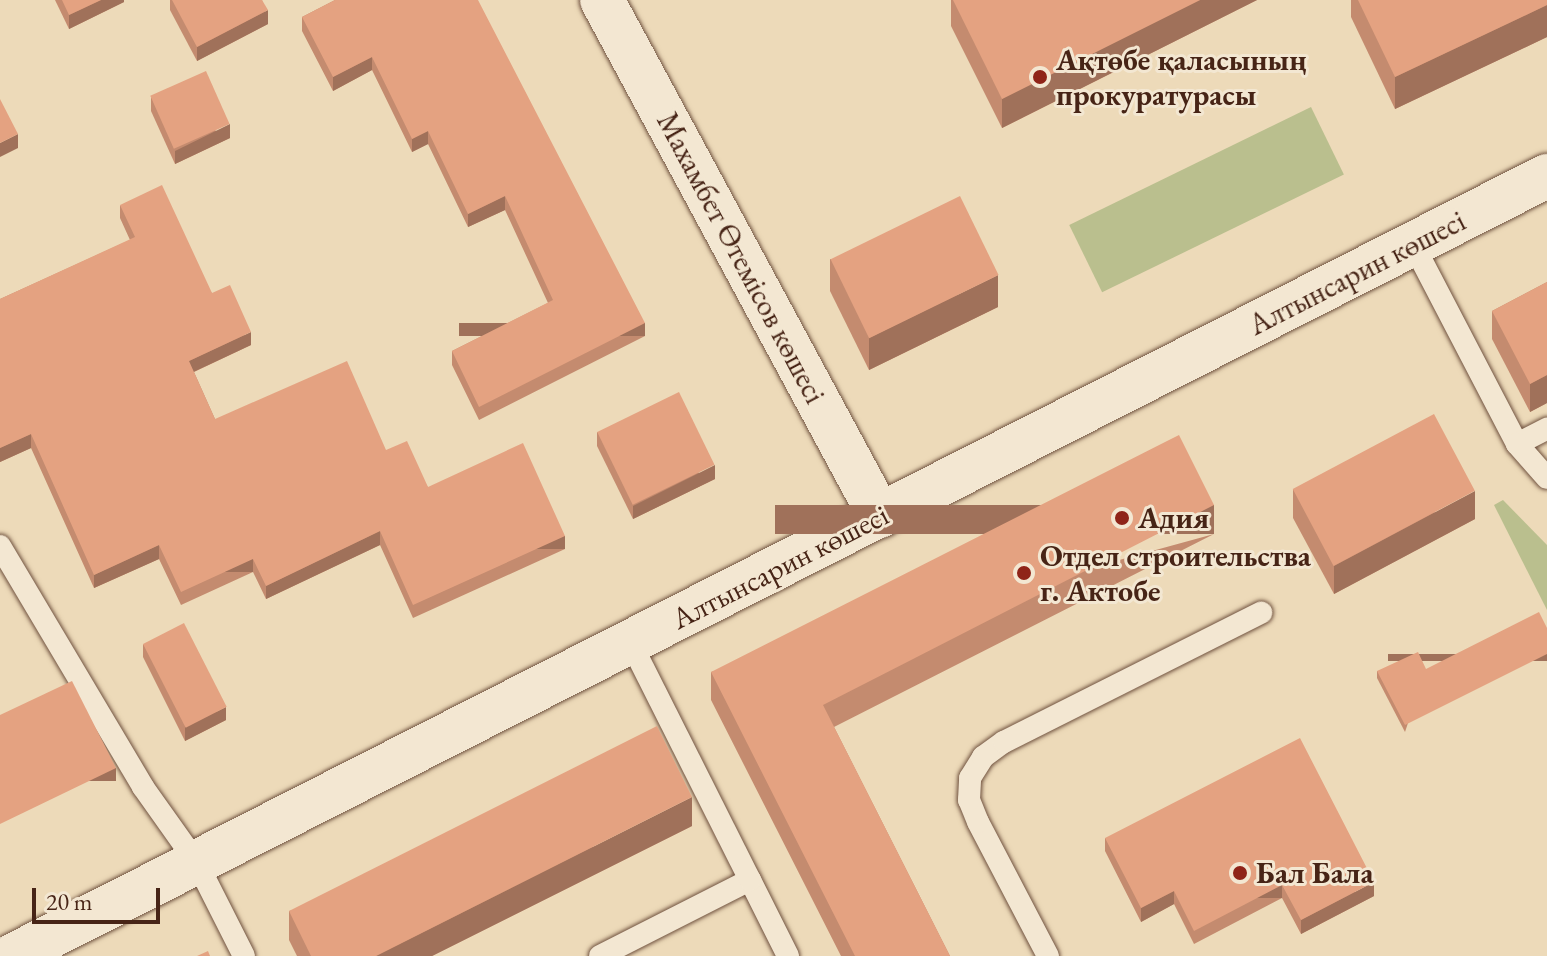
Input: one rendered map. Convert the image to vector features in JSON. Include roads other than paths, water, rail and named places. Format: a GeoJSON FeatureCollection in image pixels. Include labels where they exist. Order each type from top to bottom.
{"type":"FeatureCollection","features":[{"type":"Feature","properties":{"kind":"street","name":"Махамбет Өтемісов көшесі"},"geometry":{"type":"LineString","coordinates":[[602,0],[880,516]]}},
{"type":"Feature","properties":{"kind":"street","name":"Алтынсарин көшесі"},"geometry":{"type":"LineString","coordinates":[[12,956],[1547,176]]}},
{"type":"Feature","properties":{"kind":"lane"},"geometry":{"type":"LineString","coordinates":[[1413,244],[1517,444],[1547,478]]}},
{"type":"Feature","properties":{"kind":"lane"},"geometry":{"type":"LineString","coordinates":[[1517,444],[1547,429]]}},
{"type":"Feature","properties":{"kind":"lane"},"geometry":{"type":"LineString","coordinates":[[0,546],[143,787],[197,863],[244,956]]}},
{"type":"Feature","properties":{"kind":"lane"},"geometry":{"type":"LineString","coordinates":[[1048,956],[969,800],[970,778],[983,757],[1004,742],[1261,613]]}},
{"type":"Feature","properties":{"kind":"lane"},"geometry":{"type":"LineString","coordinates":[[631,643],[788,956]]}},
{"type":"Feature","properties":{"kind":"lane"},"geometry":{"type":"LineString","coordinates":[[600,956],[750,880]]}},
{"type":"Feature","properties":{"kind":"place","name":"Ақтөбе қаласының прокуратурасы"},"geometry":{"type":"Point","coordinates":[1040,77]}},
{"type":"Feature","properties":{"kind":"place","name":"Адия"},"geometry":{"type":"Point","coordinates":[1122,518]}},
{"type":"Feature","properties":{"kind":"place","name":"Отдел строительства г. Актобе"},"geometry":{"type":"Point","coordinates":[1024,573]}},
{"type":"Feature","properties":{"kind":"place","name":"Бал Бала"},"geometry":{"type":"Point","coordinates":[1240,873]}}]}
